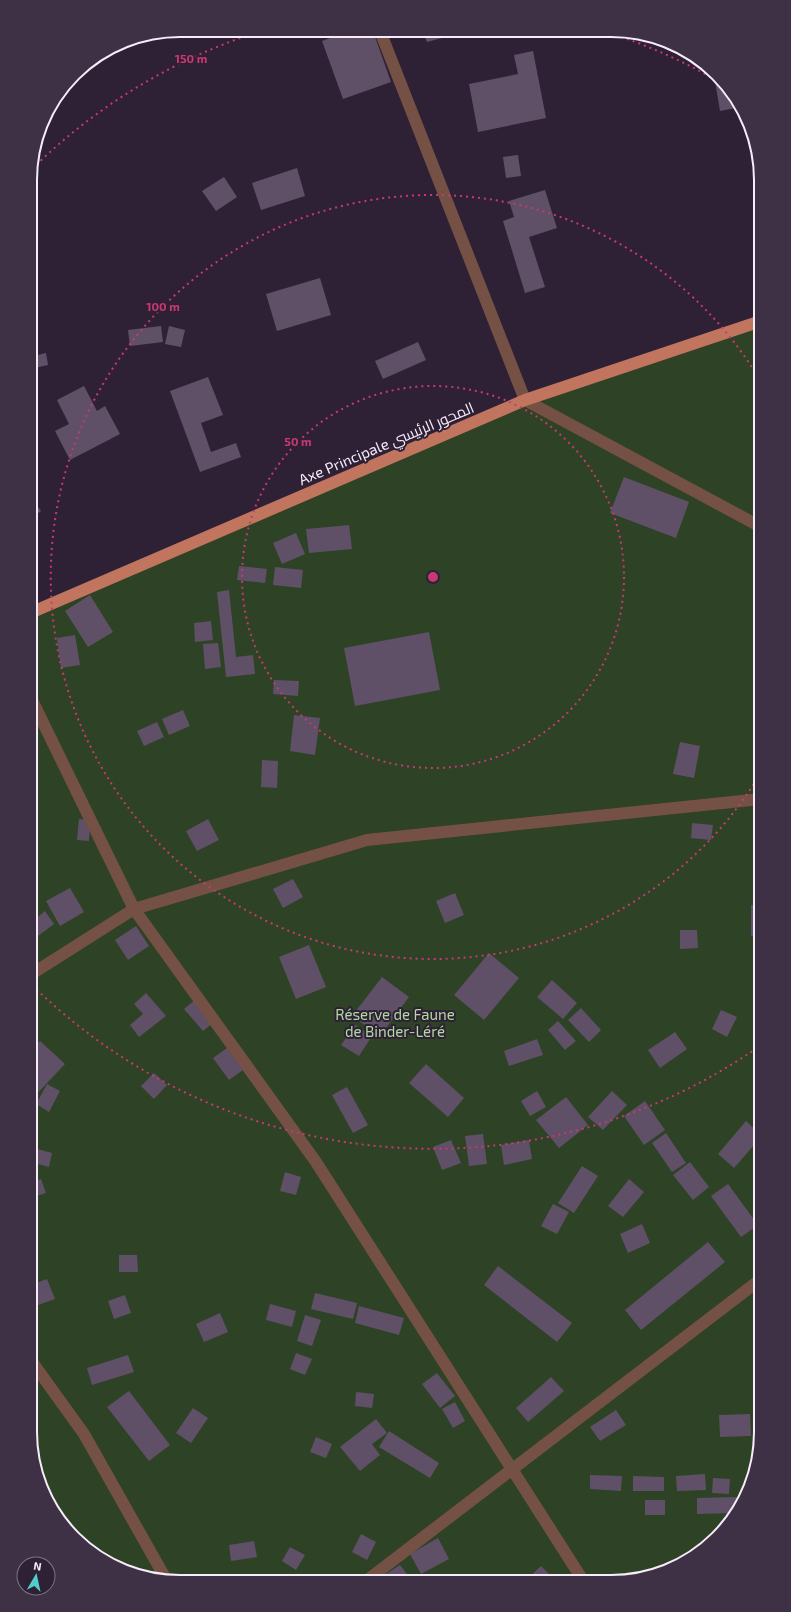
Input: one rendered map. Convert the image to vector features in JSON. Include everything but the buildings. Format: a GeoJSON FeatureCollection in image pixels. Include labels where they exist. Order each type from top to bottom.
{"type":"FeatureCollection","features":[{"type":"Feature","properties":{"kind":"main road","name":"Axe Principale المحور الرئيسي"},"geometry":{"type":"LineString","coordinates":[[37,610],[524,400],[754,323]]}},
{"type":"Feature","properties":{"kind":"street"},"geometry":{"type":"LineString","coordinates":[[382,37],[524,400],[754,523]]}},
{"type":"Feature","properties":{"kind":"street"},"geometry":{"type":"LineString","coordinates":[[37,710],[134,909],[316,1162],[580,1575]]}},
{"type":"Feature","properties":{"kind":"street"},"geometry":{"type":"LineString","coordinates":[[37,971],[134,909],[367,840],[754,800]]}},
{"type":"Feature","properties":{"kind":"street"},"geometry":{"type":"LineString","coordinates":[[374,1575],[754,1284]]}},
{"type":"Feature","properties":{"kind":"street"},"geometry":{"type":"LineString","coordinates":[[37,1369],[84,1434],[163,1574]]}},
{"type":"Feature","properties":{"kind":"green space","name":"Réserve de Faune de Binder-Léré"},"geometry":{"type":"Polygon","coordinates":[[[754,323],[754,1441],[749,1469],[735,1503],[712,1533],[690,1551],[674,1560],[648,1570],[629,1574],[171,1575],[143,1570],[117,1560],[101,1551],[79,1533],[67,1519],[56,1503],[48,1486],[42,1469],[37,1441],[37,610],[471,424],[754,323]]]}}]}
